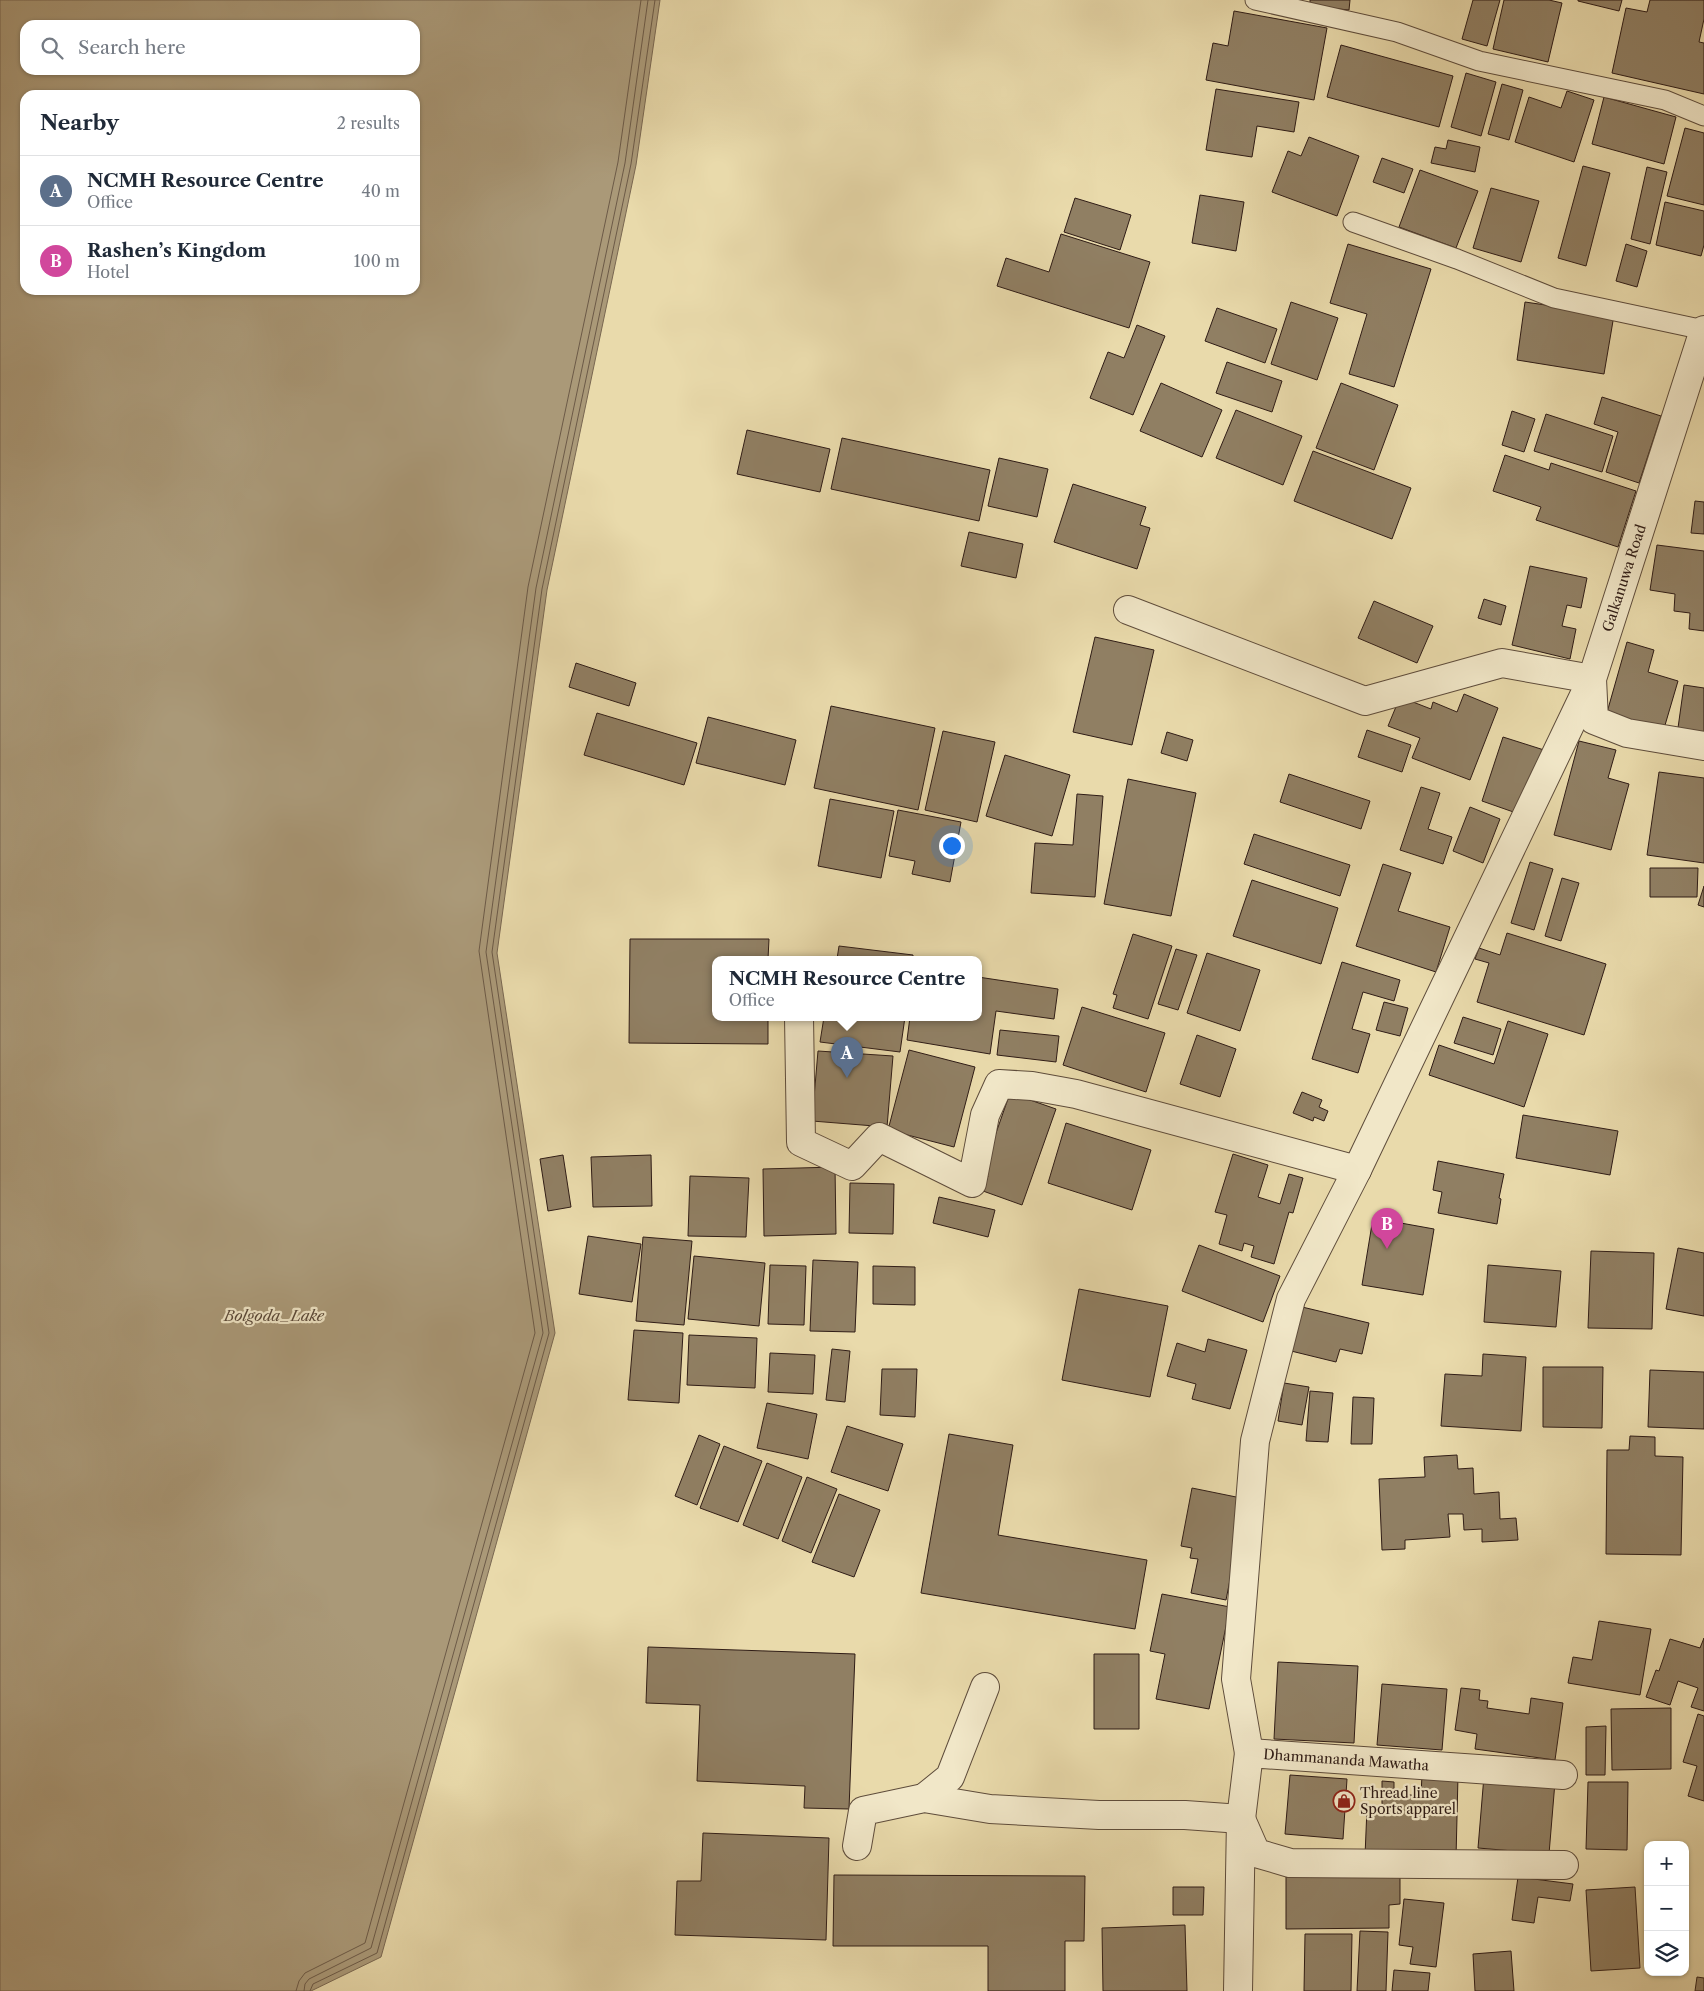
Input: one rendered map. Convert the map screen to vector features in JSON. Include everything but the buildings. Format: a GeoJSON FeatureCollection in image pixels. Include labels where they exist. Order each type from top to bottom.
{"type":"FeatureCollection","features":[{"type":"Feature","properties":{"kind":"street","name":"Galkanuwa Road"},"geometry":{"type":"LineString","coordinates":[[1704,330],[1592,679],[1594,720],[1627,733],[1704,746]]}},
{"type":"Feature","properties":{"kind":"street"},"geometry":{"type":"LineString","coordinates":[[1128,610],[1366,701],[1502,663],[1592,679],[1357,1170],[1291,1299],[1255,1441],[1236,1679],[1248,1753]]}},
{"type":"Feature","properties":{"kind":"street"},"geometry":{"type":"LineString","coordinates":[[799,1021],[801,1142],[852,1166],[879,1137],[972,1182],[985,1115],[999,1084],[1032,1086],[1076,1094],[1357,1170]]}},
{"type":"Feature","properties":{"kind":"street"},"geometry":{"type":"LineString","coordinates":[[924,1798],[950,1777],[985,1687]]}},
{"type":"Feature","properties":{"kind":"street","name":"Dhammananda Mawatha"},"geometry":{"type":"LineString","coordinates":[[1238,1991],[1240,1819],[1248,1753],[1563,1774]]}},
{"type":"Feature","properties":{"kind":"street"},"geometry":{"type":"LineString","coordinates":[[857,1846],[863,1811],[924,1798],[990,1809],[1099,1815],[1185,1815],[1240,1819],[1256,1854],[1290,1863],[1564,1865]]}},
{"type":"Feature","properties":{"kind":"lane"},"geometry":{"type":"LineString","coordinates":[[1255,0],[1397,32],[1479,61],[1665,100],[1704,116]]}},
{"type":"Feature","properties":{"kind":"lane"},"geometry":{"type":"LineString","coordinates":[[1353,222],[1458,259],[1554,298],[1704,330]]}},
{"type":"Feature","properties":{"kind":"water","name":"Bolgoda_Lake"},"geometry":{"type":"Polygon","coordinates":[[[0,0],[660,0],[636,165],[547,590],[497,953],[555,1333],[381,1957],[311,1991],[0,1991],[0,0]]]}},
{"type":"Feature","properties":{"kind":"place","name":"NCMH Resource Centre"},"geometry":{"type":"Point","coordinates":[847,1078]}},
{"type":"Feature","properties":{"kind":"place","name":"Rashen’s Kingdom"},"geometry":{"type":"Point","coordinates":[1387,1249]}},
{"type":"Feature","properties":{"kind":"place","name":"Thread line Sports apparel"},"geometry":{"type":"Point","coordinates":[1344,1801]}}]}
